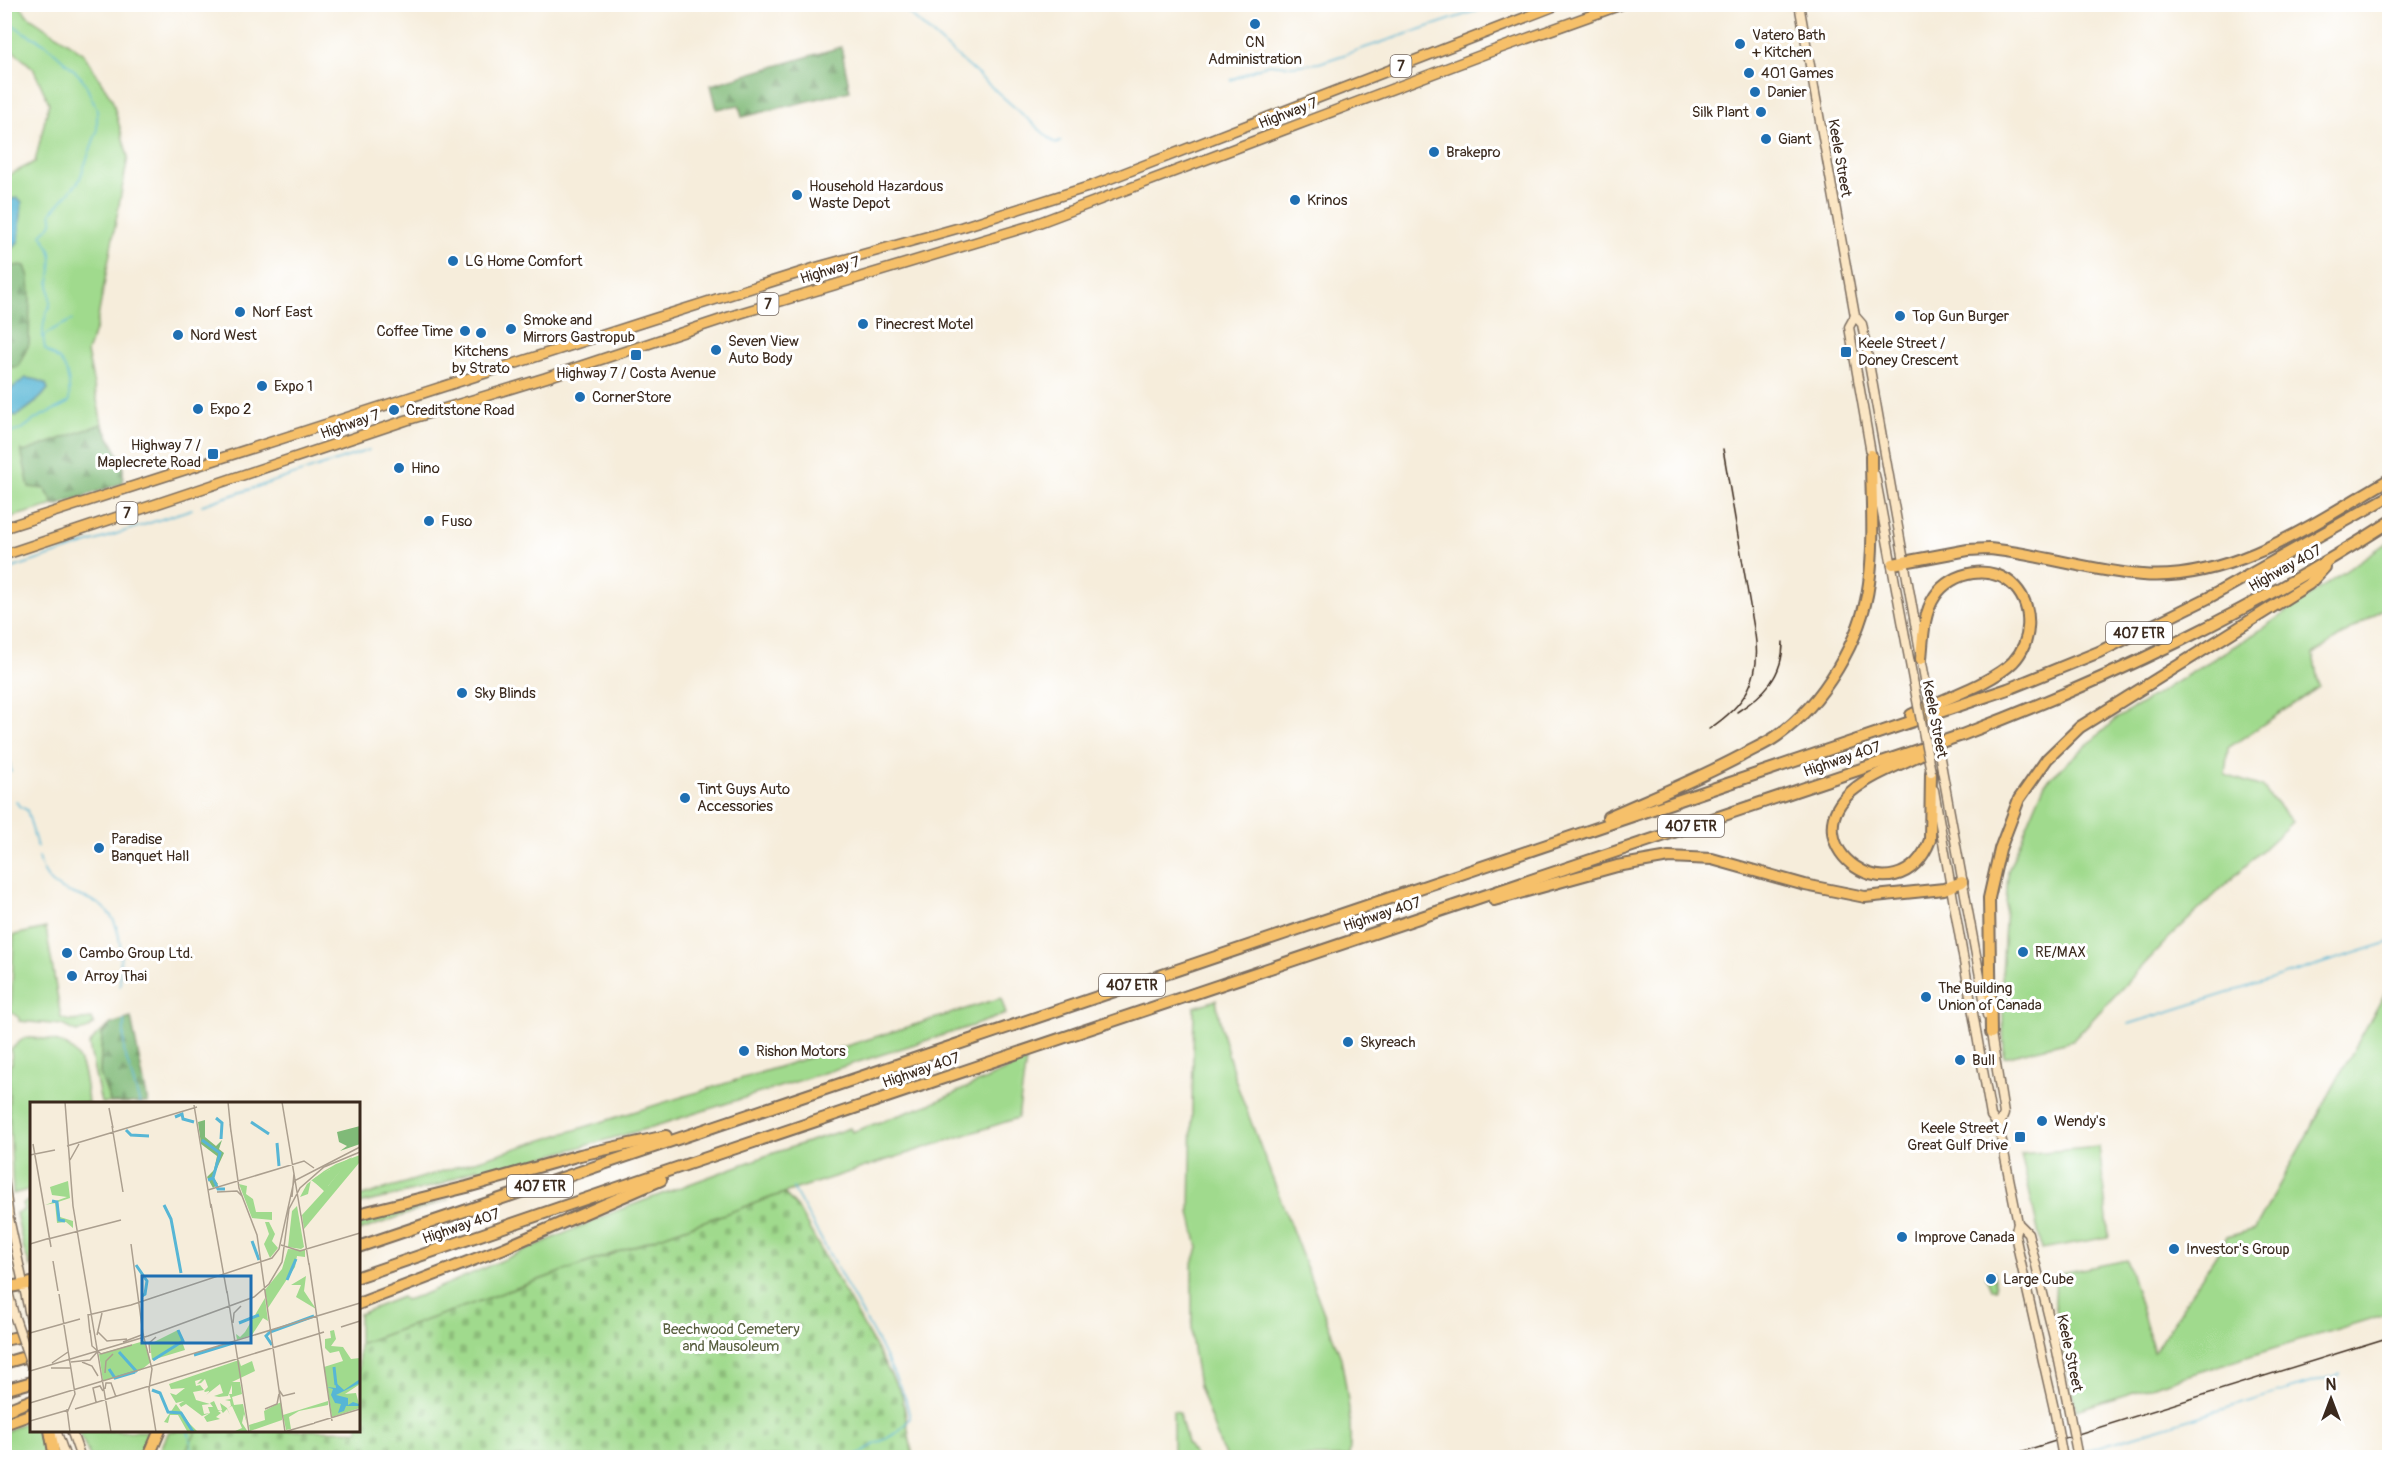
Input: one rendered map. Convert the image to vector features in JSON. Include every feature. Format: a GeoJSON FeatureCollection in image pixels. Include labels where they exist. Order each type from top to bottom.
{"type":"FeatureCollection","features":[{"type":"Feature","properties":{"kind":"highway"},"geometry":{"type":"LineString","coordinates":[[1549,843],[1723,765],[1778,736],[1813,702],[1837,671],[1858,626],[1869,585],[1871,455]]}},
{"type":"Feature","properties":{"kind":"highway"},"geometry":{"type":"LineString","coordinates":[[1893,564],[1968,550],[1989,549],[2134,574],[2189,572],[2213,568],[2248,556],[2290,535],[2390,478]]}},
{"type":"Feature","properties":{"kind":"highway","name":"Highway 407"},"geometry":{"type":"LineString","coordinates":[[360,1246],[2008,688],[2108,648],[2247,578],[2390,496]]}},
{"type":"Feature","properties":{"kind":"highway","name":"Highway 407"},"geometry":{"type":"LineString","coordinates":[[360,1276],[1962,735],[2080,688],[2158,653],[2330,561],[2390,522]]}},
{"type":"Feature","properties":{"kind":"highway"},"geometry":{"type":"LineString","coordinates":[[1991,1033],[1989,898],[2000,849],[2019,799],[2047,759],[2080,727],[2134,691],[2310,584],[2330,561]]}},
{"type":"Feature","properties":{"kind":"highway"},"geometry":{"type":"LineString","coordinates":[[1872,735],[1977,684],[2011,663],[2026,640],[2029,624],[2025,604],[2015,586],[2001,577],[1981,572],[1962,575],[1945,584],[1934,597],[1928,612],[1921,658]]}},
{"type":"Feature","properties":{"kind":"highway"},"geometry":{"type":"LineString","coordinates":[[1936,770],[1930,840],[1916,864],[1896,876],[1877,877],[1860,870],[1843,857],[1834,838],[1834,819],[1842,802],[1852,791],[1863,783],[1962,735]]}},
{"type":"Feature","properties":{"kind":"highway"},"geometry":{"type":"LineString","coordinates":[[1420,917],[1531,891],[1617,866],[1669,857],[1712,859],[1805,885],[1865,897],[1917,893],[1957,884]]}},
{"type":"Feature","properties":{"kind":"highway"},"geometry":{"type":"LineString","coordinates":[[360,1214],[467,1187],[580,1155],[722,1124]]}},
{"type":"Feature","properties":{"kind":"highway"},"geometry":{"type":"LineString","coordinates":[[360,1301],[504,1248],[709,1158]]}},
{"type":"Feature","properties":{"kind":"highway"},"geometry":{"type":"LineString","coordinates":[[6,1288],[26,1284]]}},
{"type":"Feature","properties":{"kind":"highway"},"geometry":{"type":"LineString","coordinates":[[4,1340],[30,1334]]}},
{"type":"Feature","properties":{"kind":"highway"},"geometry":{"type":"LineString","coordinates":[[4,1363],[30,1356]]}},
{"type":"Feature","properties":{"kind":"highway"},"geometry":{"type":"LineString","coordinates":[[4,1390],[30,1383]]}},
{"type":"Feature","properties":{"kind":"highway"},"geometry":{"type":"LineString","coordinates":[[4,1411],[30,1401]]}},
{"type":"Feature","properties":{"kind":"highway"},"geometry":{"type":"LineString","coordinates":[[4,1424],[30,1415]]}},
{"type":"Feature","properties":{"kind":"highway"},"geometry":{"type":"LineString","coordinates":[[50,1432],[55,1458]]}},
{"type":"Feature","properties":{"kind":"highway"},"geometry":{"type":"LineString","coordinates":[[148,1458],[160,1432]]}},
{"type":"Feature","properties":{"kind":"main road","name":"Highway 7"},"geometry":{"type":"LineString","coordinates":[[4,528],[650,320],[1091,186],[1560,4]]}},
{"type":"Feature","properties":{"kind":"main road","name":"Highway 7"},"geometry":{"type":"LineString","coordinates":[[4,555],[406,420],[545,378],[751,310],[1030,226],[1623,4]]}},
{"type":"Feature","properties":{"kind":"main road","name":"Keele Street"},"geometry":{"type":"LineString","coordinates":[[1798,4],[1855,316],[1862,324],[1926,685],[1936,770],[1957,884],[1991,1116],[1999,1127],[2018,1223],[2015,1235],[2063,1458]]}},
{"type":"Feature","properties":{"kind":"main road","name":"Keele Street"},"geometry":{"type":"LineString","coordinates":[[1855,316],[1848,327],[1914,686],[1936,770]]}},
{"type":"Feature","properties":{"kind":"main road","name":"Keele Street"},"geometry":{"type":"LineString","coordinates":[[1957,884],[1991,1033],[2004,1114],[1999,1127]]}},
{"type":"Feature","properties":{"kind":"main road"},"geometry":{"type":"LineString","coordinates":[[4,982],[4,997]]}},
{"type":"Feature","properties":{"kind":"main road"},"geometry":{"type":"LineString","coordinates":[[5,1183],[9,1218],[26,1284],[27,1312],[30,1320]]}},
{"type":"Feature","properties":{"kind":"main road","name":"Keele Street"},"geometry":{"type":"LineString","coordinates":[[2018,1223],[2028,1233],[2051,1323],[2079,1458]]}},
{"type":"Feature","properties":{"kind":"main road"},"geometry":{"type":"LineString","coordinates":[[4,1276],[30,1362]]}},
{"type":"Feature","properties":{"kind":"main road"},"geometry":{"type":"LineString","coordinates":[[56,1432],[66,1458]]}},
{"type":"Feature","properties":{"kind":"main road"},"geometry":{"type":"LineString","coordinates":[[71,1432],[81,1458]]}},
{"type":"Feature","properties":{"kind":"green space"},"geometry":{"type":"Polygon","coordinates":[[[19,4],[27,15],[83,53],[112,99],[128,157],[96,328],[87,352],[102,424],[119,456],[86,496],[5,519],[5,177],[35,162],[49,103],[33,68],[5,44],[5,5],[19,4]]]}},
{"type":"Feature","properties":{"kind":"green space"},"geometry":{"type":"Polygon","coordinates":[[[841,47],[850,91],[742,117],[739,105],[717,109],[711,85],[841,47]]]}},
{"type":"Feature","properties":{"kind":"green space"},"geometry":{"type":"Polygon","coordinates":[[[25,266],[29,277],[29,344],[18,367],[5,367],[5,268],[25,266]]]}},
{"type":"Feature","properties":{"kind":"green space"},"geometry":{"type":"Polygon","coordinates":[[[102,424],[123,464],[123,483],[55,506],[45,489],[29,487],[21,450],[24,452],[102,424]]]}},
{"type":"Feature","properties":{"kind":"green space"},"geometry":{"type":"Polygon","coordinates":[[[2389,541],[2389,605],[2313,654],[2319,687],[2228,748],[2225,775],[2262,787],[2292,822],[2169,938],[2073,1040],[2004,1057],[2002,976],[2008,871],[2045,783],[2116,719],[2254,634],[2389,541]]]}},
{"type":"Feature","properties":{"kind":"green space"},"geometry":{"type":"Polygon","coordinates":[[[46,928],[61,1018],[70,1021],[92,1019],[94,1024],[86,1030],[76,1032],[62,1025],[19,1021],[19,1018],[11,1012],[14,935],[46,928]]]}},
{"type":"Feature","properties":{"kind":"green space"},"geometry":{"type":"Polygon","coordinates":[[[2389,986],[2389,1313],[2076,1410],[2055,1303],[2056,1274],[2127,1260],[2154,1352],[2227,1237],[2255,1229],[2389,986]]]}},
{"type":"Feature","properties":{"kind":"green space"},"geometry":{"type":"Polygon","coordinates":[[[1001,998],[1006,1014],[649,1128],[484,1174],[477,1168],[439,1185],[360,1204],[360,1197],[1001,998]]]}},
{"type":"Feature","properties":{"kind":"green space"},"geometry":{"type":"Polygon","coordinates":[[[1216,1000],[1223,1036],[1237,1085],[1341,1358],[1350,1420],[1349,1457],[1226,1457],[1199,1386],[1192,1343],[1192,1266],[1198,1248],[1190,1212],[1194,1007],[1216,1000]]]}},
{"type":"Feature","properties":{"kind":"green space"},"geometry":{"type":"Polygon","coordinates":[[[131,1018],[148,1102],[111,1102],[100,1074],[102,1034],[111,1024],[131,1018]]]}},
{"type":"Feature","properties":{"kind":"green space"},"geometry":{"type":"Polygon","coordinates":[[[111,1024],[102,1034],[100,1074],[111,1102],[101,1102],[89,1045],[111,1024]]]}},
{"type":"Feature","properties":{"kind":"green space"},"geometry":{"type":"Polygon","coordinates":[[[24,1038],[56,1041],[66,1046],[80,1061],[88,1102],[30,1102],[30,1189],[13,1194],[9,1105],[11,1049],[24,1038]]]}},
{"type":"Feature","properties":{"kind":"green space"},"geometry":{"type":"Polygon","coordinates":[[[1026,1061],[1018,1118],[784,1193],[360,1344],[360,1314],[402,1297],[405,1300],[422,1295],[616,1211],[768,1155],[850,1128],[852,1132],[933,1103],[1026,1061]]]}},
{"type":"Feature","properties":{"kind":"green space"},"geometry":{"type":"Polygon","coordinates":[[[2099,1147],[2109,1237],[2042,1249],[2021,1154],[2099,1147]]]}},
{"type":"Feature","properties":{"kind":"green space","name":"Beechwood Cemetery and Mausoleum"},"geometry":{"type":"Polygon","coordinates":[[[784,1193],[797,1207],[902,1395],[913,1457],[182,1457],[196,1432],[360,1432],[360,1344],[784,1193]]]}},
{"type":"Feature","properties":{"kind":"green space"},"geometry":{"type":"Polygon","coordinates":[[[450,1199],[360,1231],[360,1223],[450,1199]]]}},
{"type":"Feature","properties":{"kind":"green space"},"geometry":{"type":"Polygon","coordinates":[[[30,1200],[30,1265],[24,1250],[16,1213],[24,1210],[22,1204],[30,1200]]]}},
{"type":"Feature","properties":{"kind":"green space"},"geometry":{"type":"Polygon","coordinates":[[[1990,1271],[1994,1272],[1996,1289],[1991,1289],[1986,1277],[1990,1271]]]}},
{"type":"Feature","properties":{"kind":"green space"},"geometry":{"type":"Polygon","coordinates":[[[1173,1411],[1179,1412],[1187,1443],[1196,1457],[1173,1457],[1173,1411]]]}},
{"type":"Feature","properties":{"kind":"green space"},"geometry":{"type":"Polygon","coordinates":[[[30,1420],[30,1432],[43,1432],[49,1457],[5,1458],[5,1432],[30,1420]]]}},
{"type":"Feature","properties":{"kind":"green space"},"geometry":{"type":"Polygon","coordinates":[[[79,1432],[153,1432],[140,1458],[90,1457],[79,1432]]]}},
{"type":"Feature","properties":{"kind":"green space"},"geometry":{"type":"Polygon","coordinates":[[[169,1432],[263,1432],[243,1457],[157,1458],[169,1432]]]}},
{"type":"Feature","properties":{"kind":"water"},"geometry":{"type":"Polygon","coordinates":[[[18,198],[22,202],[19,241],[5,256],[5,200],[18,198]]]}},
{"type":"Feature","properties":{"kind":"water"},"geometry":{"type":"Polygon","coordinates":[[[26,378],[46,384],[48,389],[34,404],[16,416],[5,413],[7,395],[15,385],[26,378]]]}},
{"type":"Feature","properties":{"kind":"waterway"},"geometry":{"type":"LineString","coordinates":[[898,4],[1056,144],[1061,141]]}},
{"type":"Feature","properties":{"kind":"waterway"},"geometry":{"type":"LineString","coordinates":[[1231,80],[1268,64],[1292,66],[1319,63],[1497,4]]}},
{"type":"Feature","properties":{"kind":"waterway"},"geometry":{"type":"LineString","coordinates":[[4,18],[23,32],[44,43],[75,71],[84,81],[97,110],[97,131],[79,181],[51,213],[52,223],[41,235],[49,248],[52,259],[49,286],[50,305],[43,326],[44,345],[45,349],[63,365],[69,386],[69,402],[20,430],[4,431]]}},
{"type":"Feature","properties":{"kind":"waterway"},"geometry":{"type":"LineString","coordinates":[[43,337],[72,320]]}},
{"type":"Feature","properties":{"kind":"waterway"},"geometry":{"type":"LineString","coordinates":[[202,505],[369,450]]}},
{"type":"Feature","properties":{"kind":"waterway"},"geometry":{"type":"LineString","coordinates":[[4,571],[192,509]]}},
{"type":"Feature","properties":{"kind":"waterway"},"geometry":{"type":"LineString","coordinates":[[5,731],[11,772]]}},
{"type":"Feature","properties":{"kind":"waterway"},"geometry":{"type":"LineString","coordinates":[[16,801],[19,806],[27,810],[37,847]]}},
{"type":"Feature","properties":{"kind":"waterway"},"geometry":{"type":"LineString","coordinates":[[39,857],[44,872],[51,882],[70,893],[92,901],[111,916],[120,941],[120,986]]}},
{"type":"Feature","properties":{"kind":"waterway"},"geometry":{"type":"LineString","coordinates":[[2129,1024],[2390,942]]}},
{"type":"Feature","properties":{"kind":"waterway"},"geometry":{"type":"LineString","coordinates":[[124,1020],[124,1051],[139,1102]]}},
{"type":"Feature","properties":{"kind":"waterway"},"geometry":{"type":"LineString","coordinates":[[793,1188],[880,1346],[905,1397],[910,1418],[897,1432],[855,1458]]}},
{"type":"Feature","properties":{"kind":"waterway"},"geometry":{"type":"LineString","coordinates":[[2081,1452],[2340,1374]]}},
{"type":"Feature","properties":{"kind":"waterway"},"geometry":{"type":"LineString","coordinates":[[188,1432],[194,1458]]}},
{"type":"Feature","properties":{"kind":"railway"},"geometry":{"type":"LineString","coordinates":[[1709,729],[1732,710],[1748,689],[1753,678],[1757,650],[1723,449]]}},
{"type":"Feature","properties":{"kind":"railway"},"geometry":{"type":"LineString","coordinates":[[1737,712],[1756,699],[1776,675],[1780,665],[1783,642]]}},
{"type":"Feature","properties":{"kind":"railway"},"geometry":{"type":"LineString","coordinates":[[2001,1458],[2390,1337]]}},
{"type":"Feature","properties":{"kind":"place","name":"CN Administration"},"geometry":{"type":"Point","coordinates":[1255,24]}},
{"type":"Feature","properties":{"kind":"place","name":"Vatero Bath + Kitchen"},"geometry":{"type":"Point","coordinates":[1740,44]}},
{"type":"Feature","properties":{"kind":"place","name":"401 Games"},"geometry":{"type":"Point","coordinates":[1749,73]}},
{"type":"Feature","properties":{"kind":"place","name":"Danier"},"geometry":{"type":"Point","coordinates":[1755,92]}},
{"type":"Feature","properties":{"kind":"place","name":"Silk Plant"},"geometry":{"type":"Point","coordinates":[1761,112]}},
{"type":"Feature","properties":{"kind":"place","name":"Giant"},"geometry":{"type":"Point","coordinates":[1766,139]}},
{"type":"Feature","properties":{"kind":"place","name":"Brakepro"},"geometry":{"type":"Point","coordinates":[1434,152]}},
{"type":"Feature","properties":{"kind":"place","name":"Household Hazardous Waste Depot"},"geometry":{"type":"Point","coordinates":[797,195]}},
{"type":"Feature","properties":{"kind":"place","name":"Krinos"},"geometry":{"type":"Point","coordinates":[1295,200]}},
{"type":"Feature","properties":{"kind":"place","name":"LG Home Comfort"},"geometry":{"type":"Point","coordinates":[453,261]}},
{"type":"Feature","properties":{"kind":"place","name":"Norf East"},"geometry":{"type":"Point","coordinates":[240,312]}},
{"type":"Feature","properties":{"kind":"place","name":"Top Gun Burger"},"geometry":{"type":"Point","coordinates":[1900,316]}},
{"type":"Feature","properties":{"kind":"place","name":"Pinecrest Motel"},"geometry":{"type":"Point","coordinates":[863,324]}},
{"type":"Feature","properties":{"kind":"place","name":"Smoke and Mirrors Gastropub"},"geometry":{"type":"Point","coordinates":[511,329]}},
{"type":"Feature","properties":{"kind":"place","name":"Coffee Time"},"geometry":{"type":"Point","coordinates":[465,331]}},
{"type":"Feature","properties":{"kind":"place","name":"Kitchens by Strato"},"geometry":{"type":"Point","coordinates":[481,333]}},
{"type":"Feature","properties":{"kind":"place","name":"Nord West"},"geometry":{"type":"Point","coordinates":[178,335]}},
{"type":"Feature","properties":{"kind":"place","name":"Seven View Auto Body"},"geometry":{"type":"Point","coordinates":[716,350]}},
{"type":"Feature","properties":{"kind":"place","name":"Keele Street / Doney Crescent"},"geometry":{"type":"Point","coordinates":[1846,352]}},
{"type":"Feature","properties":{"kind":"place","name":"Highway 7 / Costa Avenue"},"geometry":{"type":"Point","coordinates":[636,355]}},
{"type":"Feature","properties":{"kind":"place","name":"Expo 1"},"geometry":{"type":"Point","coordinates":[262,386]}},
{"type":"Feature","properties":{"kind":"place","name":"CornerStore"},"geometry":{"type":"Point","coordinates":[580,397]}},
{"type":"Feature","properties":{"kind":"place","name":"Expo 2"},"geometry":{"type":"Point","coordinates":[198,409]}},
{"type":"Feature","properties":{"kind":"place","name":"Creditstone Road"},"geometry":{"type":"Point","coordinates":[394,410]}},
{"type":"Feature","properties":{"kind":"place","name":"Highway 7 / Maplecrete Road"},"geometry":{"type":"Point","coordinates":[213,454]}},
{"type":"Feature","properties":{"kind":"place","name":"Hino"},"geometry":{"type":"Point","coordinates":[399,468]}},
{"type":"Feature","properties":{"kind":"place","name":"Fuso"},"geometry":{"type":"Point","coordinates":[429,521]}},
{"type":"Feature","properties":{"kind":"place","name":"Sky Blinds"},"geometry":{"type":"Point","coordinates":[462,693]}},
{"type":"Feature","properties":{"kind":"place","name":"Tint Guys Auto Accessories"},"geometry":{"type":"Point","coordinates":[685,798]}},
{"type":"Feature","properties":{"kind":"place","name":"Paradise Banquet Hall"},"geometry":{"type":"Point","coordinates":[99,848]}},
{"type":"Feature","properties":{"kind":"place","name":"RE/MAX"},"geometry":{"type":"Point","coordinates":[2023,952]}},
{"type":"Feature","properties":{"kind":"place","name":"Cambo Group Ltd."},"geometry":{"type":"Point","coordinates":[67,953]}},
{"type":"Feature","properties":{"kind":"place","name":"Arroy Thai"},"geometry":{"type":"Point","coordinates":[72,976]}},
{"type":"Feature","properties":{"kind":"place","name":"The Building Union of Canada"},"geometry":{"type":"Point","coordinates":[1926,997]}},
{"type":"Feature","properties":{"kind":"place","name":"Skyreach"},"geometry":{"type":"Point","coordinates":[1348,1042]}},
{"type":"Feature","properties":{"kind":"place","name":"Rishon Motors"},"geometry":{"type":"Point","coordinates":[744,1051]}},
{"type":"Feature","properties":{"kind":"place","name":"Bull"},"geometry":{"type":"Point","coordinates":[1960,1060]}},
{"type":"Feature","properties":{"kind":"place","name":"Wendy's"},"geometry":{"type":"Point","coordinates":[2042,1121]}},
{"type":"Feature","properties":{"kind":"place","name":"Keele Street / Great Gulf Drive"},"geometry":{"type":"Point","coordinates":[2020,1137]}},
{"type":"Feature","properties":{"kind":"place","name":"Improve Canada"},"geometry":{"type":"Point","coordinates":[1902,1237]}},
{"type":"Feature","properties":{"kind":"place","name":"Investor's Group"},"geometry":{"type":"Point","coordinates":[2174,1249]}},
{"type":"Feature","properties":{"kind":"place","name":"Large Cube"},"geometry":{"type":"Point","coordinates":[1991,1279]}}]}
